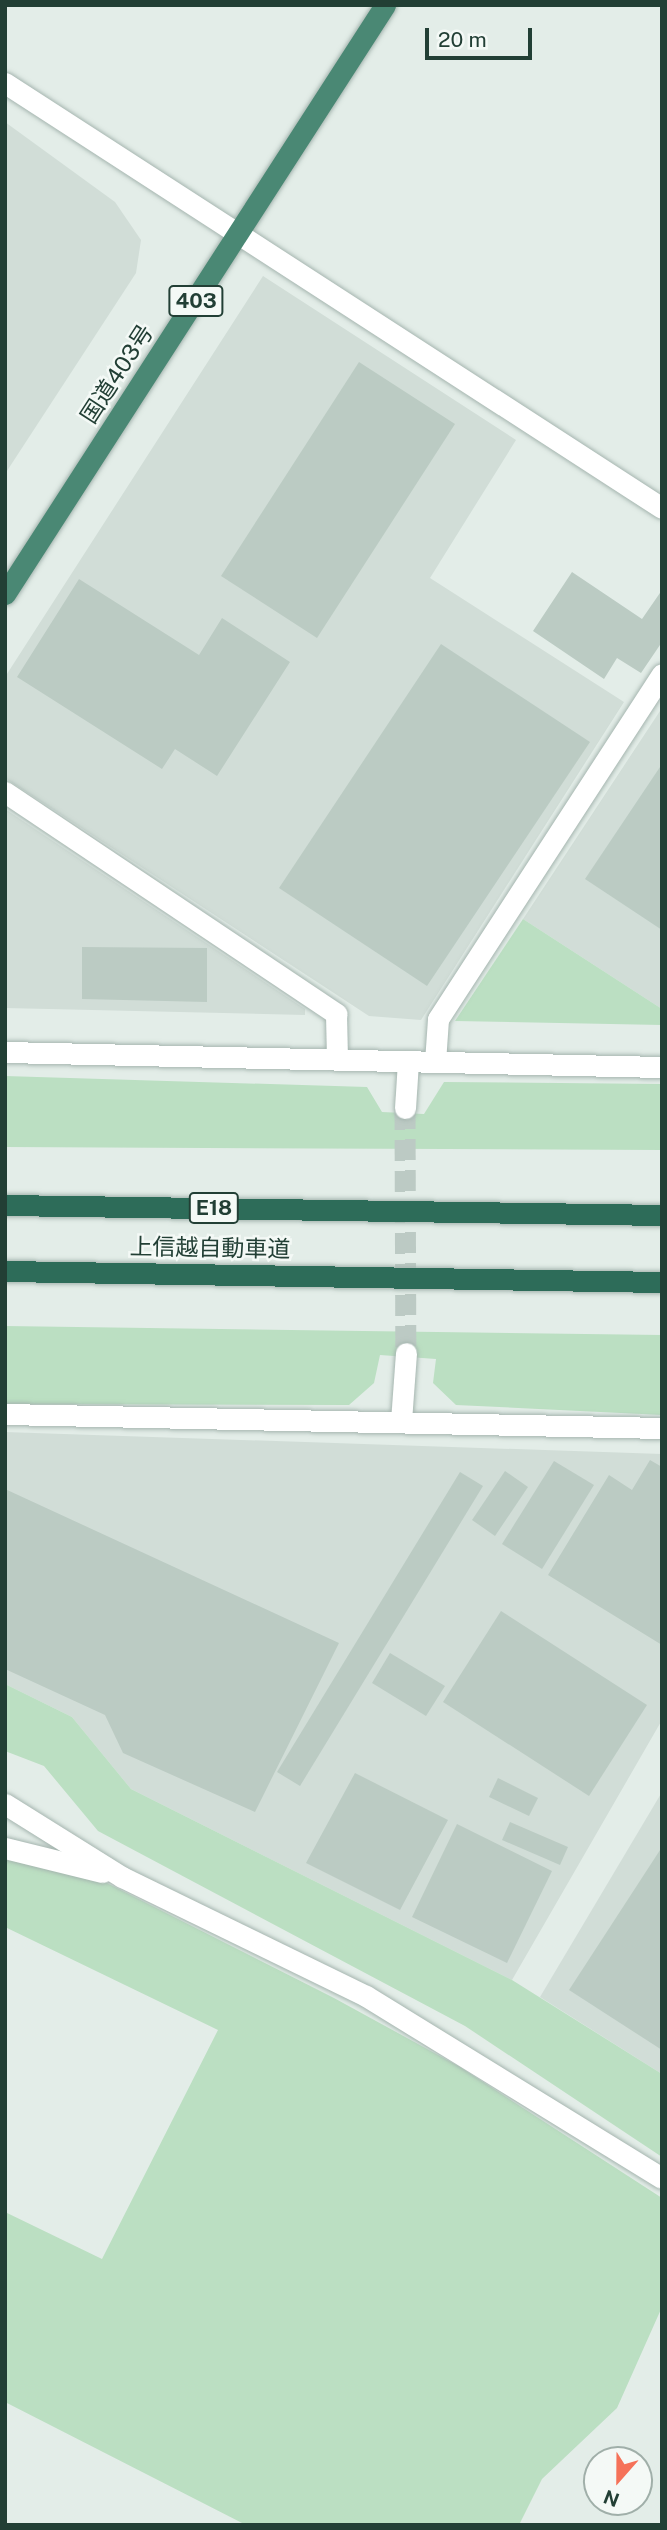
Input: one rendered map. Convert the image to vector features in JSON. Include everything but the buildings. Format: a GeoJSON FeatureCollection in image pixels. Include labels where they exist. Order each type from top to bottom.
{"type":"FeatureCollection","features":[{"type":"Feature","properties":{"kind":"highway","name":"国道403号"},"geometry":{"type":"LineString","coordinates":[[5,594],[239,236],[385,5]]}},
{"type":"Feature","properties":{"kind":"highway","name":"上信越自動車道"},"geometry":{"type":"LineString","coordinates":[[5,1205],[662,1215]]}},
{"type":"Feature","properties":{"kind":"highway","name":"上信越自動車道"},"geometry":{"type":"LineString","coordinates":[[423,1210],[662,1208]]}},
{"type":"Feature","properties":{"kind":"highway","name":"上信越自動車道"},"geometry":{"type":"LineString","coordinates":[[5,1271],[662,1282]]}},
{"type":"Feature","properties":{"kind":"highway","name":"上信越自動車道"},"geometry":{"type":"LineString","coordinates":[[414,1277],[662,1295]]}},
{"type":"Feature","properties":{"kind":"street"},"geometry":{"type":"LineString","coordinates":[[5,83],[662,508]]}},
{"type":"Feature","properties":{"kind":"street"},"geometry":{"type":"LineString","coordinates":[[435,1062],[438,1019],[662,674]]}},
{"type":"Feature","properties":{"kind":"street"},"geometry":{"type":"LineString","coordinates":[[5,792],[336,1014],[337,1058]]}},
{"type":"Feature","properties":{"kind":"street"},"geometry":{"type":"LineString","coordinates":[[5,1052],[662,1068]]}},
{"type":"Feature","properties":{"kind":"street"},"geometry":{"type":"LineString","coordinates":[[405,1108],[408,1061]]}},
{"type":"Feature","properties":{"kind":"street"},"geometry":{"type":"LineString","coordinates":[[401,1421],[406,1353]]}},
{"type":"Feature","properties":{"kind":"street"},"geometry":{"type":"LineString","coordinates":[[5,1414],[662,1428]]}},
{"type":"Feature","properties":{"kind":"street"},"geometry":{"type":"LineString","coordinates":[[5,1804],[122,1877],[366,1996],[662,2178]]}},
{"type":"Feature","properties":{"kind":"street"},"geometry":{"type":"LineString","coordinates":[[5,1848],[122,1877]]}},
{"type":"Feature","properties":{"kind":"shaded area"},"geometry":{"type":"Polygon","coordinates":[[[5,122],[115,202],[141,240],[136,273],[5,474],[5,122]]]}},
{"type":"Feature","properties":{"kind":"shaded area"},"geometry":{"type":"Polygon","coordinates":[[[263,276],[516,440],[430,578],[624,702],[421,1020],[369,1016],[5,778],[5,677],[263,276]]]}},
{"type":"Feature","properties":{"kind":"shaded area"},"geometry":{"type":"Polygon","coordinates":[[[662,708],[662,1009],[523,919],[662,708]]]}},
{"type":"Feature","properties":{"kind":"shaded area"},"geometry":{"type":"Polygon","coordinates":[[[5,809],[305,1009],[305,1015],[5,1008],[5,809]]]}},
{"type":"Feature","properties":{"kind":"shaded area"},"geometry":{"type":"Polygon","coordinates":[[[5,1432],[662,1454],[662,1720],[512,1980],[131,1789],[72,1717],[5,1684],[5,1432]]]}},
{"type":"Feature","properties":{"kind":"shaded area"},"geometry":{"type":"Polygon","coordinates":[[[662,1792],[662,2074],[540,1997],[662,1792]]]}},
{"type":"Feature","properties":{"kind":"green space"},"geometry":{"type":"Polygon","coordinates":[[[523,919],[662,1009],[662,1025],[455,1021],[523,919]]]}},
{"type":"Feature","properties":{"kind":"green space"},"geometry":{"type":"Polygon","coordinates":[[[5,1076],[367,1087],[382,1112],[424,1114],[444,1082],[662,1084],[662,1150],[5,1147],[5,1076]]]}},
{"type":"Feature","properties":{"kind":"green space"},"geometry":{"type":"Polygon","coordinates":[[[5,1326],[662,1335],[662,1415],[456,1405],[433,1383],[436,1359],[380,1355],[374,1383],[349,1405],[5,1404],[5,1326]]]}},
{"type":"Feature","properties":{"kind":"green space"},"geometry":{"type":"Polygon","coordinates":[[[5,1684],[72,1717],[131,1789],[512,1980],[662,2074],[662,2157],[465,2026],[98,1831],[44,1766],[5,1751],[5,1684]]]}},
{"type":"Feature","properties":{"kind":"green space"},"geometry":{"type":"Polygon","coordinates":[[[5,1858],[101,1880],[334,1998],[460,2067],[662,2198],[662,2307],[617,2408],[542,2479],[519,2525],[246,2525],[5,2402],[5,2212],[102,2259],[218,2030],[5,1927],[5,1858]]]}},
{"type":"Feature","properties":{"kind":"tunnel"},"geometry":{"type":"LineString","coordinates":[[405,1108],[406,1353]]}}]}
